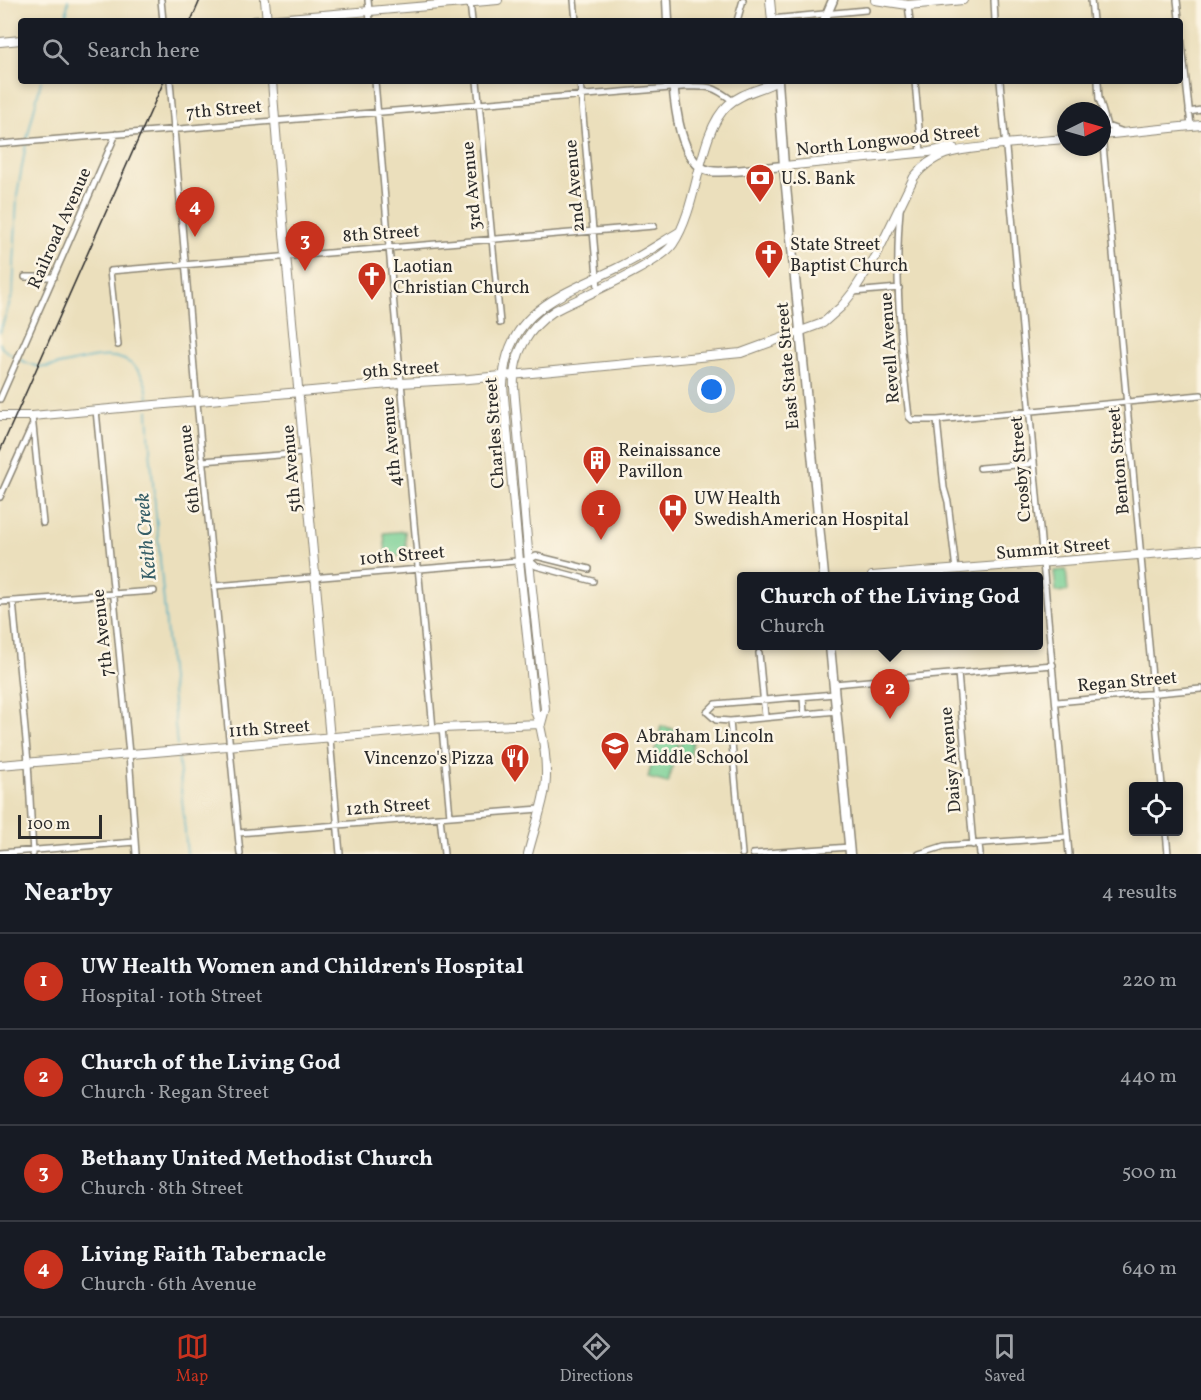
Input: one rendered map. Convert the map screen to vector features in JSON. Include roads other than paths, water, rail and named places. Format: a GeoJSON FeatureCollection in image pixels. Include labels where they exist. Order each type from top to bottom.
{"type":"FeatureCollection","features":[{"type":"Feature","properties":{"kind":"main road"},"geometry":{"type":"LineString","coordinates":[[265,0],[267,18]]}},
{"type":"Feature","properties":{"kind":"main road"},"geometry":{"type":"LineString","coordinates":[[290,18],[498,0]]}},
{"type":"Feature","properties":{"kind":"main road"},"geometry":{"type":"LineString","coordinates":[[667,0],[668,18]]}},
{"type":"Feature","properties":{"kind":"main road"},"geometry":{"type":"LineString","coordinates":[[770,0],[771,18]]}},
{"type":"Feature","properties":{"kind":"main road"},"geometry":{"type":"LineString","coordinates":[[826,17],[833,0]]}},
{"type":"Feature","properties":{"kind":"main road"},"geometry":{"type":"LineString","coordinates":[[875,0],[905,5],[963,0]]}},
{"type":"Feature","properties":{"kind":"main road"},"geometry":{"type":"LineString","coordinates":[[893,0],[905,5]]}},
{"type":"Feature","properties":{"kind":"main road"},"geometry":{"type":"LineString","coordinates":[[0,42],[18,40]]}},
{"type":"Feature","properties":{"kind":"main road","name":"5th Avenue"},"geometry":{"type":"LineString","coordinates":[[272,84],[330,739]]}},
{"type":"Feature","properties":{"kind":"main road"},"geometry":{"type":"LineString","coordinates":[[673,84],[686,148],[701,168],[713,171],[784,166]]}},
{"type":"Feature","properties":{"kind":"main road","name":"Charles Street"},"geometry":{"type":"LineString","coordinates":[[541,724],[545,709],[513,375],[521,348],[530,331],[554,311],[658,258],[674,243],[691,206],[709,136],[716,120],[727,105],[741,94],[769,84]]}},
{"type":"Feature","properties":{"kind":"main road","name":"East State Street"},"geometry":{"type":"LineString","coordinates":[[777,84],[824,572]]}},
{"type":"Feature","properties":{"kind":"main road"},"geometry":{"type":"LineString","coordinates":[[1111,134],[1201,125]]}},
{"type":"Feature","properties":{"kind":"main road","name":"North Longwood Street"},"geometry":{"type":"LineString","coordinates":[[900,206],[914,177],[923,166],[944,154],[1057,140]]}},
{"type":"Feature","properties":{"kind":"main road","name":"North Longwood Street"},"geometry":{"type":"LineString","coordinates":[[784,166],[921,152],[956,146],[995,146]]}},
{"type":"Feature","properties":{"kind":"main road","name":"9th Street"},"geometry":{"type":"LineString","coordinates":[[0,416],[33,420],[96,410],[197,400],[504,376],[741,353],[823,322],[841,308],[876,256],[900,206]]}},
{"type":"Feature","properties":{"kind":"main road","name":"Charles Street"},"geometry":{"type":"LineString","coordinates":[[528,854],[546,777],[541,724],[535,711],[519,560],[504,376],[508,354],[519,330],[544,305],[646,253],[679,232]]}},
{"type":"Feature","properties":{"kind":"main road","name":"Summit Street"},"geometry":{"type":"LineString","coordinates":[[928,572],[1201,550]]}},
{"type":"Feature","properties":{"kind":"main road"},"geometry":{"type":"LineString","coordinates":[[831,650],[850,850]]}},
{"type":"Feature","properties":{"kind":"main road","name":"11th Street"},"geometry":{"type":"LineString","coordinates":[[0,765],[442,728],[541,724]]}},
{"type":"Feature","properties":{"kind":"street"},"geometry":{"type":"LineString","coordinates":[[161,0],[163,18]]}},
{"type":"Feature","properties":{"kind":"street"},"geometry":{"type":"LineString","coordinates":[[368,0],[370,18]]}},
{"type":"Feature","properties":{"kind":"street"},"geometry":{"type":"LineString","coordinates":[[573,0],[576,18]]}},
{"type":"Feature","properties":{"kind":"street"},"geometry":{"type":"LineString","coordinates":[[738,18],[743,0]]}},
{"type":"Feature","properties":{"kind":"street"},"geometry":{"type":"LineString","coordinates":[[993,0],[995,18]]}},
{"type":"Feature","properties":{"kind":"street"},"geometry":{"type":"LineString","coordinates":[[1091,0],[1093,18]]}},
{"type":"Feature","properties":{"kind":"street"},"geometry":{"type":"LineString","coordinates":[[1177,0],[1179,18]]}},
{"type":"Feature","properties":{"kind":"street"},"geometry":{"type":"LineString","coordinates":[[470,1],[472,18]]}},
{"type":"Feature","properties":{"kind":"street"},"geometry":{"type":"LineString","coordinates":[[905,5],[909,18]]}},
{"type":"Feature","properties":{"kind":"street"},"geometry":{"type":"LineString","coordinates":[[808,18],[866,10]]}},
{"type":"Feature","properties":{"kind":"street"},"geometry":{"type":"LineString","coordinates":[[1183,53],[1191,126]]}},
{"type":"Feature","properties":{"kind":"street","name":"6th Avenue"},"geometry":{"type":"LineString","coordinates":[[170,84],[197,400],[240,854]]}},
{"type":"Feature","properties":{"kind":"street","name":"4th Avenue"},"geometry":{"type":"LineString","coordinates":[[375,84],[433,729]]}},
{"type":"Feature","properties":{"kind":"street","name":"3rd Avenue"},"geometry":{"type":"LineString","coordinates":[[477,84],[500,323]]}},
{"type":"Feature","properties":{"kind":"street","name":"2nd Avenue"},"geometry":{"type":"LineString","coordinates":[[580,84],[598,288]]}},
{"type":"Feature","properties":{"kind":"street","name":"7th Street"},"geometry":{"type":"LineString","coordinates":[[0,144],[581,95],[673,84],[708,86],[717,89]]}},
{"type":"Feature","properties":{"kind":"street"},"geometry":{"type":"LineString","coordinates":[[718,84],[717,89],[733,101]]}},
{"type":"Feature","properties":{"kind":"street"},"geometry":{"type":"LineString","coordinates":[[915,84],[921,152]]}},
{"type":"Feature","properties":{"kind":"street","name":"Crosby Street"},"geometry":{"type":"LineString","coordinates":[[1000,84],[1045,564],[1069,854]]}},
{"type":"Feature","properties":{"kind":"street"},"geometry":{"type":"LineString","coordinates":[[1098,84],[1107,126],[1128,133]]}},
{"type":"Feature","properties":{"kind":"street"},"geometry":{"type":"LineString","coordinates":[[1100,98],[1100,102]]}},
{"type":"Feature","properties":{"kind":"street"},"geometry":{"type":"LineString","coordinates":[[1189,111],[1201,110]]}},
{"type":"Feature","properties":{"kind":"street","name":"Railroad Avenue"},"geometry":{"type":"LineString","coordinates":[[0,399],[116,134]]}},
{"type":"Feature","properties":{"kind":"street","name":"Benton Street"},"geometry":{"type":"LineString","coordinates":[[1104,156],[1162,782]]}},
{"type":"Feature","properties":{"kind":"street","name":"Revell Avenue"},"geometry":{"type":"LineString","coordinates":[[900,206],[898,229],[900,288],[909,417],[915,421],[937,420]]}},
{"type":"Feature","properties":{"kind":"street","name":"8th Street"},"geometry":{"type":"LineString","coordinates":[[118,345],[110,271],[654,226]]}},
{"type":"Feature","properties":{"kind":"street"},"geometry":{"type":"LineString","coordinates":[[25,277],[54,277]]}},
{"type":"Feature","properties":{"kind":"street"},"geometry":{"type":"LineString","coordinates":[[853,292],[900,288]]}},
{"type":"Feature","properties":{"kind":"street"},"geometry":{"type":"LineString","coordinates":[[956,570],[937,420],[1201,395]]}},
{"type":"Feature","properties":{"kind":"street","name":"7th Avenue"},"geometry":{"type":"LineString","coordinates":[[96,410],[129,754],[136,854]]}},
{"type":"Feature","properties":{"kind":"street"},"geometry":{"type":"LineString","coordinates":[[0,497],[33,420]]}},
{"type":"Feature","properties":{"kind":"street"},"geometry":{"type":"LineString","coordinates":[[33,420],[44,523]]}},
{"type":"Feature","properties":{"kind":"street"},"geometry":{"type":"LineString","coordinates":[[203,461],[305,453]]}},
{"type":"Feature","properties":{"kind":"street"},"geometry":{"type":"LineString","coordinates":[[980,468],[1029,464],[1034,461]]}},
{"type":"Feature","properties":{"kind":"street","name":"10th Street"},"geometry":{"type":"LineString","coordinates":[[215,586],[529,560],[536,556],[589,569]]}},
{"type":"Feature","properties":{"kind":"street"},"geometry":{"type":"LineString","coordinates":[[529,560],[536,566],[592,581]]}},
{"type":"Feature","properties":{"kind":"street"},"geometry":{"type":"LineString","coordinates":[[0,602],[154,591]]}},
{"type":"Feature","properties":{"kind":"street"},"geometry":{"type":"LineString","coordinates":[[13,601],[28,762],[33,852]]}},
{"type":"Feature","properties":{"kind":"street"},"geometry":{"type":"LineString","coordinates":[[759,653],[765,716]]}},
{"type":"Feature","properties":{"kind":"street","name":"Regan Street"},"geometry":{"type":"LineString","coordinates":[[834,684],[1053,664]]}},
{"type":"Feature","properties":{"kind":"street","name":"Daisy Avenue"},"geometry":{"type":"LineString","coordinates":[[958,674],[976,844],[980,854]]}},
{"type":"Feature","properties":{"kind":"street","name":"Regan Street"},"geometry":{"type":"LineString","coordinates":[[1057,702],[1201,689]]}},
{"type":"Feature","properties":{"kind":"street"},"geometry":{"type":"LineString","coordinates":[[835,694],[715,704],[707,712],[716,720],[730,721],[837,711]]}},
{"type":"Feature","properties":{"kind":"street"},"geometry":{"type":"LineString","coordinates":[[802,697],[804,713]]}},
{"type":"Feature","properties":{"kind":"street"},"geometry":{"type":"LineString","coordinates":[[730,721],[742,854]]}},
{"type":"Feature","properties":{"kind":"street"},"geometry":{"type":"LineString","coordinates":[[442,728],[450,816]]}},
{"type":"Feature","properties":{"kind":"street","name":"5th Avenue"},"geometry":{"type":"LineString","coordinates":[[330,739],[340,854]]}},
{"type":"Feature","properties":{"kind":"street","name":"12th Street"},"geometry":{"type":"LineString","coordinates":[[238,833],[540,810]]}},
{"type":"Feature","properties":{"kind":"street"},"geometry":{"type":"LineString","coordinates":[[440,817],[444,854]]}},
{"type":"Feature","properties":{"kind":"street"},"geometry":{"type":"LineString","coordinates":[[1166,836],[1168,854]]}},
{"type":"Feature","properties":{"kind":"street"},"geometry":{"type":"LineString","coordinates":[[919,854],[944,846],[1067,837]]}},
{"type":"Feature","properties":{"kind":"street"},"geometry":{"type":"LineString","coordinates":[[0,853],[135,842]]}},
{"type":"Feature","properties":{"kind":"street"},"geometry":{"type":"LineString","coordinates":[[753,854],[850,850]]}},
{"type":"Feature","properties":{"kind":"waterway","name":"Keith Creek"},"geometry":{"type":"LineString","coordinates":[[66,18],[68,0]]}},
{"type":"Feature","properties":{"kind":"waterway","name":"Keith Creek"},"geometry":{"type":"LineString","coordinates":[[27,139],[40,84]]}},
{"type":"Feature","properties":{"kind":"waterway","name":"Keith Creek"},"geometry":{"type":"LineString","coordinates":[[0,332],[13,293],[17,195],[26,144]]}},
{"type":"Feature","properties":{"kind":"waterway","name":"Keith Creek"},"geometry":{"type":"LineString","coordinates":[[0,343],[2,348],[15,357]]}},
{"type":"Feature","properties":{"kind":"waterway","name":"Keith Creek"},"geometry":{"type":"LineString","coordinates":[[19,359],[41,367],[90,358],[115,357],[126,361],[142,375],[147,388],[148,402]]}},
{"type":"Feature","properties":{"kind":"waterway","name":"Keith Creek"},"geometry":{"type":"LineString","coordinates":[[148,410],[177,746]]}},
{"type":"Feature","properties":{"kind":"waterway","name":"Keith Creek"},"geometry":{"type":"LineString","coordinates":[[178,753],[187,854]]}},
{"type":"Feature","properties":{"kind":"railway"},"geometry":{"type":"LineString","coordinates":[[192,18],[200,0]]}},
{"type":"Feature","properties":{"kind":"railway"},"geometry":{"type":"LineString","coordinates":[[0,451],[163,84]]}},
{"type":"Feature","properties":{"kind":"place","name":"U.S. Bank"},"geometry":{"type":"Point","coordinates":[760,204]}},
{"type":"Feature","properties":{"kind":"place","name":"Living Faith Tabernacle"},"geometry":{"type":"Point","coordinates":[195,237]}},
{"type":"Feature","properties":{"kind":"place","name":"Bethany United Methodist Church"},"geometry":{"type":"Point","coordinates":[305,271]}},
{"type":"Feature","properties":{"kind":"place","name":"State Street Baptist Church"},"geometry":{"type":"Point","coordinates":[769,280]}},
{"type":"Feature","properties":{"kind":"place","name":"Laotian Christian Church"},"geometry":{"type":"Point","coordinates":[372,302]}},
{"type":"Feature","properties":{"kind":"place","name":"Reinaissance Pavillon"},"geometry":{"type":"Point","coordinates":[597,486]}},
{"type":"Feature","properties":{"kind":"place","name":"UW Health SwedishAmerican Hospital"},"geometry":{"type":"Point","coordinates":[673,534]}},
{"type":"Feature","properties":{"kind":"place","name":"UW Health Women and Children's Hospital"},"geometry":{"type":"Point","coordinates":[601,540]}},
{"type":"Feature","properties":{"kind":"place","name":"Church of the Living God"},"geometry":{"type":"Point","coordinates":[890,719]}},
{"type":"Feature","properties":{"kind":"place","name":"Abraham Lincoln Middle School"},"geometry":{"type":"Point","coordinates":[615,772]}},
{"type":"Feature","properties":{"kind":"place","name":"Vincenzo's Pizza"},"geometry":{"type":"Point","coordinates":[515,784]}}]}
